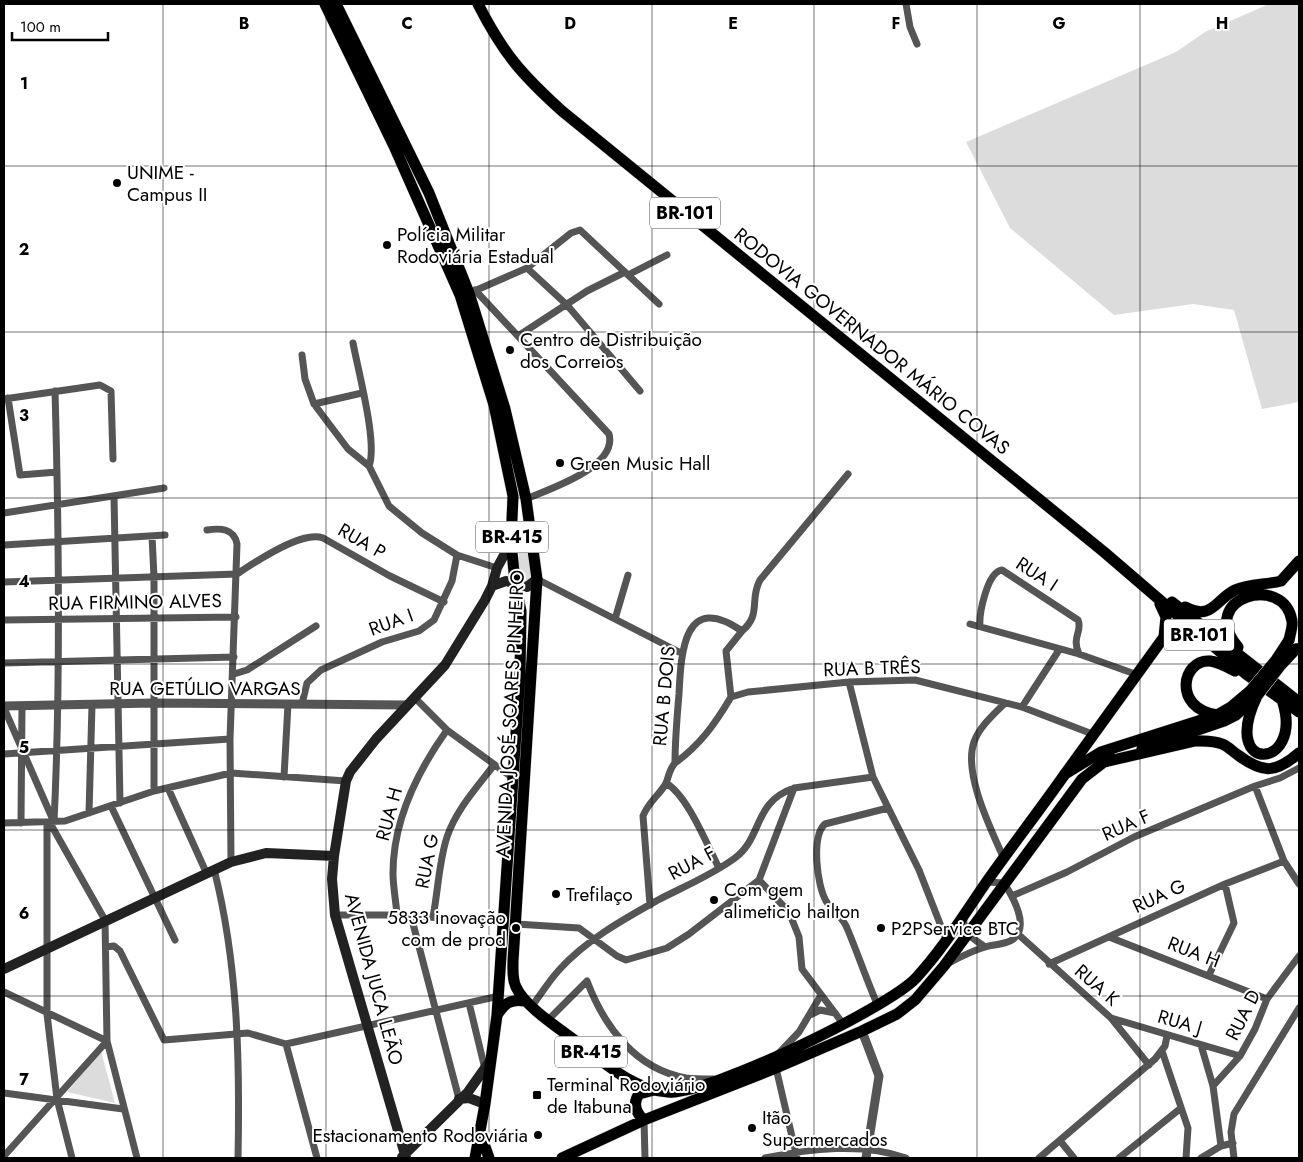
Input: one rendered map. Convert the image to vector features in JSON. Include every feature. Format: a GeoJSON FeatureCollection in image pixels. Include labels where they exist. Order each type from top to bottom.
{"type":"FeatureCollection","features":[{"type":"Feature","properties":{"kind":"main road","name":"AVENIDA JOSÉ SOARES PINHEIRO"},"geometry":{"type":"LineString","coordinates":[[325,4],[394,146],[460,295],[494,405],[513,496],[511,542],[515,582],[521,611],[520,674],[499,996],[480,1133]]}},
{"type":"Feature","properties":{"kind":"main road","name":"AVENIDA JOSÉ SOARES PINHEIRO"},"geometry":{"type":"LineString","coordinates":[[336,4],[429,193],[472,292],[505,409],[526,499],[537,579],[513,976],[517,989],[528,1004]]}},
{"type":"Feature","properties":{"kind":"main road","name":"RODOVIA GOVERNADOR MÁRIO COVAS"},"geometry":{"type":"LineString","coordinates":[[478,4],[496,40],[510,59],[530,83],[562,111],[1160,598],[1282,695],[1299,712]]}},
{"type":"Feature","properties":{"kind":"main road"},"geometry":{"type":"LineString","coordinates":[[511,542],[519,535],[532,542]]}},
{"type":"Feature","properties":{"kind":"main road","name":"AVENIDA JUCA LEÃO"},"geometry":{"type":"LineString","coordinates":[[404,1157],[335,915],[332,879],[346,781],[358,760],[445,665],[460,644],[492,586],[497,568],[511,542]]}},
{"type":"Feature","properties":{"kind":"main road"},"geometry":{"type":"LineString","coordinates":[[1160,598],[1200,613],[1208,611],[1234,590],[1250,585],[1271,584],[1281,581],[1299,561]]}},
{"type":"Feature","properties":{"kind":"main road"},"geometry":{"type":"LineString","coordinates":[[492,586],[500,582],[515,582],[527,587],[537,579]]}},
{"type":"Feature","properties":{"kind":"main road"},"geometry":{"type":"LineString","coordinates":[[562,1158],[644,1120],[661,1115],[776,1068],[897,1014],[914,1000],[944,966],[1082,779],[1104,762],[1236,715],[1279,663],[1296,646],[1292,621],[1286,607],[1275,598],[1264,594],[1252,594],[1236,602],[1229,613],[1226,627],[1230,638],[1249,669]]}},
{"type":"Feature","properties":{"kind":"main road"},"geometry":{"type":"LineString","coordinates":[[644,1120],[637,1113],[635,1103],[640,1094],[655,1091],[683,1091],[720,1080],[844,1024],[878,1006],[915,979],[946,940],[1164,637],[1166,617],[1160,598]]}},
{"type":"Feature","properties":{"kind":"main road"},"geometry":{"type":"LineString","coordinates":[[1217,715],[1201,712],[1192,704],[1186,693],[1186,683],[1190,672],[1198,663],[1209,661],[1249,669]]}},
{"type":"Feature","properties":{"kind":"main road"},"geometry":{"type":"LineString","coordinates":[[1254,693],[1248,719],[1249,738],[1262,752],[1276,755],[1288,748],[1295,736],[1293,721],[1282,695]]}},
{"type":"Feature","properties":{"kind":"main road"},"geometry":{"type":"LineString","coordinates":[[1065,774],[1100,752],[1217,715],[1254,693]]}},
{"type":"Feature","properties":{"kind":"main road"},"geometry":{"type":"LineString","coordinates":[[1282,695],[1299,698]]}},
{"type":"Feature","properties":{"kind":"main road","name":"RODOVIA GOVERNADOR MÁRIO COVAS"},"geometry":{"type":"LineString","coordinates":[[1282,695],[1299,702]]}},
{"type":"Feature","properties":{"kind":"main road"},"geometry":{"type":"LineString","coordinates":[[1104,762],[1195,741],[1210,740],[1224,744],[1251,765],[1264,770],[1286,764],[1299,753]]}},
{"type":"Feature","properties":{"kind":"main road"},"geometry":{"type":"LineString","coordinates":[[4,969],[210,870],[231,862],[266,853],[334,856]]}},
{"type":"Feature","properties":{"kind":"main road"},"geometry":{"type":"LineString","coordinates":[[497,1016],[508,1002],[516,1000],[528,1004]]}},
{"type":"Feature","properties":{"kind":"main road","name":"BR-415"},"geometry":{"type":"LineString","coordinates":[[528,1004],[612,1069],[636,1084],[655,1091]]}},
{"type":"Feature","properties":{"kind":"main road"},"geometry":{"type":"LineString","coordinates":[[404,1157],[476,1082],[488,1065]]}},
{"type":"Feature","properties":{"kind":"main road"},"geometry":{"type":"LineString","coordinates":[[655,1091],[664,1105],[661,1115]]}},
{"type":"Feature","properties":{"kind":"main road"},"geometry":{"type":"LineString","coordinates":[[459,1099],[469,1098],[485,1104]]}},
{"type":"Feature","properties":{"kind":"main road"},"geometry":{"type":"LineString","coordinates":[[480,1133],[489,1158]]}},
{"type":"Feature","properties":{"kind":"main road","name":"BR-415"},"geometry":{"type":"LineString","coordinates":[[475,1158],[480,1133]]}},
{"type":"Feature","properties":{"kind":"street"},"geometry":{"type":"LineString","coordinates":[[906,4],[910,27],[917,44]]}},
{"type":"Feature","properties":{"kind":"street"},"geometry":{"type":"LineString","coordinates":[[526,499],[582,475],[607,450],[610,441],[608,434],[518,336],[472,292],[527,268],[576,230],[580,230],[659,304]]}},
{"type":"Feature","properties":{"kind":"street"},"geometry":{"type":"LineString","coordinates":[[518,336],[587,292],[667,255]]}},
{"type":"Feature","properties":{"kind":"street"},"geometry":{"type":"LineString","coordinates":[[527,268],[568,305],[640,391]]}},
{"type":"Feature","properties":{"kind":"street","name":"RUA P"},"geometry":{"type":"LineString","coordinates":[[353,343],[369,433],[371,458],[369,466]]}},
{"type":"Feature","properties":{"kind":"street","name":"RUA P"},"geometry":{"type":"LineString","coordinates":[[302,355],[305,380],[314,404],[348,450],[369,466],[382,496],[396,514],[457,555]]}},
{"type":"Feature","properties":{"kind":"street"},"geometry":{"type":"LineString","coordinates":[[57,472],[20,475],[6,398],[100,385],[106,387],[111,392],[113,459]]}},
{"type":"Feature","properties":{"kind":"street"},"geometry":{"type":"LineString","coordinates":[[55,391],[58,506],[58,750],[50,822],[45,948],[47,1014],[56,1099],[72,1158]]}},
{"type":"Feature","properties":{"kind":"street"},"geometry":{"type":"LineString","coordinates":[[314,404],[362,393]]}},
{"type":"Feature","properties":{"kind":"street"},"geometry":{"type":"LineString","coordinates":[[675,763],[694,749],[707,735],[731,697],[726,651],[755,615],[756,594],[760,580],[848,474]]}},
{"type":"Feature","properties":{"kind":"street"},"geometry":{"type":"LineString","coordinates":[[4,513],[164,488]]}},
{"type":"Feature","properties":{"kind":"street"},"geometry":{"type":"LineString","coordinates":[[114,496],[120,802]]}},
{"type":"Feature","properties":{"kind":"street"},"geometry":{"type":"LineString","coordinates":[[207,530],[224,529],[236,537],[236,617],[230,739],[231,862]]}},
{"type":"Feature","properties":{"kind":"street"},"geometry":{"type":"LineString","coordinates":[[4,545],[165,535]]}},
{"type":"Feature","properties":{"kind":"street"},"geometry":{"type":"LineString","coordinates":[[152,536],[154,576],[154,791]]}},
{"type":"Feature","properties":{"kind":"street","name":"RUA P"},"geometry":{"type":"LineString","coordinates":[[237,574],[263,556],[314,536],[323,538],[390,576],[444,602]]}},
{"type":"Feature","properties":{"kind":"street"},"geometry":{"type":"LineString","coordinates":[[457,555],[497,568]]}},
{"type":"Feature","properties":{"kind":"street","name":"RUA I"},"geometry":{"type":"LineString","coordinates":[[302,704],[307,683],[322,670],[382,642],[420,631],[434,620],[444,602],[455,572],[457,555]]}},
{"type":"Feature","properties":{"kind":"street","name":"RUA I"},"geometry":{"type":"LineString","coordinates":[[980,626],[983,597],[995,573],[1002,570],[1078,620],[1080,625],[1074,640],[1079,654]]}},
{"type":"Feature","properties":{"kind":"street"},"geometry":{"type":"LineString","coordinates":[[4,582],[237,574]]}},
{"type":"Feature","properties":{"kind":"street"},"geometry":{"type":"LineString","coordinates":[[615,620],[628,575]]}},
{"type":"Feature","properties":{"kind":"street"},"geometry":{"type":"LineString","coordinates":[[537,579],[681,653]]}},
{"type":"Feature","properties":{"kind":"street","name":"RUA FIRMINO ALVES"},"geometry":{"type":"LineString","coordinates":[[4,620],[236,617]]}},
{"type":"Feature","properties":{"kind":"street","name":"RUA B DOIS"},"geometry":{"type":"LineString","coordinates":[[650,905],[644,816],[649,805],[666,784],[668,772],[675,763],[681,653],[688,631],[701,620],[716,618],[727,621],[742,631]]}},
{"type":"Feature","properties":{"kind":"street"},"geometry":{"type":"LineString","coordinates":[[1296,646],[1299,622]]}},
{"type":"Feature","properties":{"kind":"street"},"geometry":{"type":"LineString","coordinates":[[970,624],[1079,654],[1138,675]]}},
{"type":"Feature","properties":{"kind":"street"},"geometry":{"type":"LineString","coordinates":[[234,674],[247,670],[316,626]]}},
{"type":"Feature","properties":{"kind":"street"},"geometry":{"type":"LineString","coordinates":[[1022,707],[1059,650]]}},
{"type":"Feature","properties":{"kind":"street"},"geometry":{"type":"LineString","coordinates":[[4,663],[234,657]]}},
{"type":"Feature","properties":{"kind":"street","name":"RUA B TRÊS"},"geometry":{"type":"LineString","coordinates":[[731,697],[748,692],[849,682],[924,681],[1022,707],[1095,735]]}},
{"type":"Feature","properties":{"kind":"street"},"geometry":{"type":"LineString","coordinates":[[849,682],[873,777],[919,870],[946,940]]}},
{"type":"Feature","properties":{"kind":"street"},"geometry":{"type":"LineString","coordinates":[[411,702],[446,730],[513,778]]}},
{"type":"Feature","properties":{"kind":"street","name":"RUA GETÚLIO VARGAS"},"geometry":{"type":"LineString","coordinates":[[4,707],[154,703],[302,704],[411,702]]}},
{"type":"Feature","properties":{"kind":"street"},"geometry":{"type":"LineString","coordinates":[[1004,859],[978,795],[972,754],[973,743],[977,735],[1005,703]]}},
{"type":"Feature","properties":{"kind":"street"},"geometry":{"type":"LineString","coordinates":[[284,777],[288,704]]}},
{"type":"Feature","properties":{"kind":"street"},"geometry":{"type":"LineString","coordinates":[[89,813],[92,705]]}},
{"type":"Feature","properties":{"kind":"street"},"geometry":{"type":"LineString","coordinates":[[21,823],[22,706]]}},
{"type":"Feature","properties":{"kind":"street"},"geometry":{"type":"LineString","coordinates":[[4,707],[50,822],[105,920],[107,1041],[122,1109],[137,1158]]}},
{"type":"Feature","properties":{"kind":"street","name":"RUA H"},"geometry":{"type":"LineString","coordinates":[[397,915],[393,873],[400,824],[416,776],[446,730]]}},
{"type":"Feature","properties":{"kind":"street"},"geometry":{"type":"LineString","coordinates":[[4,754],[230,739]]}},
{"type":"Feature","properties":{"kind":"street","name":"RUA G"},"geometry":{"type":"LineString","coordinates":[[433,917],[444,846],[451,827],[458,812],[494,765]]}},
{"type":"Feature","properties":{"kind":"street","name":"RUA F"},"geometry":{"type":"LineString","coordinates":[[1012,896],[1067,872],[1134,837],[1255,786],[1280,778],[1299,768]]}},
{"type":"Feature","properties":{"kind":"street"},"geometry":{"type":"LineString","coordinates":[[4,823],[50,822],[72,819],[154,791],[231,773],[346,781]]}},
{"type":"Feature","properties":{"kind":"street","name":"RUA F"},"geometry":{"type":"LineString","coordinates":[[528,1004],[560,969],[596,938],[650,905],[720,868],[744,850],[760,816],[782,792],[794,788],[873,777]]}},
{"type":"Feature","properties":{"kind":"street"},"geometry":{"type":"LineString","coordinates":[[666,784],[673,788],[687,807],[720,868]]}},
{"type":"Feature","properties":{"kind":"street"},"geometry":{"type":"LineString","coordinates":[[1255,786],[1284,860],[1299,884]]}},
{"type":"Feature","properties":{"kind":"street"},"geometry":{"type":"LineString","coordinates":[[168,788],[210,870],[227,923],[237,1034],[238,1158]]}},
{"type":"Feature","properties":{"kind":"street"},"geometry":{"type":"LineString","coordinates":[[516,924],[579,928],[624,959],[653,953],[684,938],[759,880],[794,788]]}},
{"type":"Feature","properties":{"kind":"street"},"geometry":{"type":"LineString","coordinates":[[111,806],[175,940]]}},
{"type":"Feature","properties":{"kind":"street"},"geometry":{"type":"LineString","coordinates":[[878,1006],[847,926],[826,901],[821,888],[818,876],[818,838],[819,831],[825,824],[888,808]]}},
{"type":"Feature","properties":{"kind":"street","name":"RUA G"},"geometry":{"type":"LineString","coordinates":[[1049,964],[1225,884],[1284,860]]}},
{"type":"Feature","properties":{"kind":"street"},"geometry":{"type":"LineString","coordinates":[[759,880],[789,912],[799,937],[802,969],[844,1024]]}},
{"type":"Feature","properties":{"kind":"street"},"geometry":{"type":"LineString","coordinates":[[944,966],[985,947],[1012,940],[1018,934],[1020,923],[1012,896],[1004,883],[987,882]]}},
{"type":"Feature","properties":{"kind":"street"},"geometry":{"type":"LineString","coordinates":[[1209,975],[1234,923],[1225,884]]}},
{"type":"Feature","properties":{"kind":"street"},"geometry":{"type":"LineString","coordinates":[[965,913],[963,927],[967,934],[985,947]]}},
{"type":"Feature","properties":{"kind":"street"},"geometry":{"type":"LineString","coordinates":[[335,915],[397,915],[504,922]]}},
{"type":"Feature","properties":{"kind":"street"},"geometry":{"type":"LineString","coordinates":[[411,916],[438,1011],[459,1099]]}},
{"type":"Feature","properties":{"kind":"street","name":"RUA K"},"geometry":{"type":"LineString","coordinates":[[1018,934],[1111,1018],[1149,1065]]}},
{"type":"Feature","properties":{"kind":"street","name":"RUA H"},"geometry":{"type":"LineString","coordinates":[[1109,937],[1267,999]]}},
{"type":"Feature","properties":{"kind":"street"},"geometry":{"type":"LineString","coordinates":[[106,947],[114,946],[120,951],[164,1040],[248,1033],[286,1044],[499,996]]}},
{"type":"Feature","properties":{"kind":"street","name":"RUA D"},"geometry":{"type":"LineString","coordinates":[[1213,1086],[1240,1056],[1255,1029],[1267,999],[1299,956]]}},
{"type":"Feature","properties":{"kind":"street"},"geometry":{"type":"LineString","coordinates":[[549,1020],[587,981],[596,1006],[608,1026],[649,1064],[686,1078],[720,1080]]}},
{"type":"Feature","properties":{"kind":"street"},"geometry":{"type":"LineString","coordinates":[[4,992],[107,1041]]}},
{"type":"Feature","properties":{"kind":"street"},"geometry":{"type":"LineString","coordinates":[[778,1054],[799,1032],[821,995]]}},
{"type":"Feature","properties":{"kind":"street","name":"AVENIDA JOSÉ SOARES PINHEIRO"},"geometry":{"type":"LineString","coordinates":[[469,1003],[488,1065]]}},
{"type":"Feature","properties":{"kind":"street"},"geometry":{"type":"LineString","coordinates":[[1234,1158],[1231,1132],[1234,1114],[1299,1008]]}},
{"type":"Feature","properties":{"kind":"street"},"geometry":{"type":"LineString","coordinates":[[811,1014],[820,1010],[835,1013]]}},
{"type":"Feature","properties":{"kind":"street","name":"RUA J"},"geometry":{"type":"LineString","coordinates":[[1111,1018],[1240,1056]]}},
{"type":"Feature","properties":{"kind":"street"},"geometry":{"type":"LineString","coordinates":[[862,1031],[879,1076],[866,1154]]}},
{"type":"Feature","properties":{"kind":"street"},"geometry":{"type":"LineString","coordinates":[[1040,1158],[1149,1065],[1162,1052],[1167,1036]]}},
{"type":"Feature","properties":{"kind":"street"},"geometry":{"type":"LineString","coordinates":[[4,1156],[107,1041]]}},
{"type":"Feature","properties":{"kind":"street"},"geometry":{"type":"LineString","coordinates":[[286,1044],[317,1158]]}},
{"type":"Feature","properties":{"kind":"street"},"geometry":{"type":"LineString","coordinates":[[1201,1045],[1213,1086],[1221,1146]]}},
{"type":"Feature","properties":{"kind":"street"},"geometry":{"type":"LineString","coordinates":[[1162,1052],[1188,1128],[1186,1158]]}},
{"type":"Feature","properties":{"kind":"street"},"geometry":{"type":"LineString","coordinates":[[776,1068],[797,1155]]}},
{"type":"Feature","properties":{"kind":"street"},"geometry":{"type":"LineString","coordinates":[[4,1093],[122,1109]]}},
{"type":"Feature","properties":{"kind":"street"},"geometry":{"type":"LineString","coordinates":[[1119,1158],[1181,1108]]}},
{"type":"Feature","properties":{"kind":"street"},"geometry":{"type":"LineString","coordinates":[[644,1120],[646,1158]]}},
{"type":"Feature","properties":{"kind":"street"},"geometry":{"type":"LineString","coordinates":[[1061,1142],[1074,1158]]}},
{"type":"Feature","properties":{"kind":"street"},"geometry":{"type":"LineString","coordinates":[[1201,1158],[1221,1146],[1233,1144]]}},
{"type":"Feature","properties":{"kind":"street"},"geometry":{"type":"LineString","coordinates":[[765,1158],[797,1155],[892,1153],[906,1158]]}},
{"type":"Feature","properties":{"kind":"shaded area"},"geometry":{"type":"Polygon","coordinates":[[[1269,4],[1299,4],[1299,402],[1262,409],[1234,310],[1193,304],[1114,315],[1010,228],[966,142],[1176,52],[1205,32],[1269,4]]]}},
{"type":"Feature","properties":{"kind":"shaded area"},"geometry":{"type":"Polygon","coordinates":[[[519,540],[528,542],[532,575],[527,581],[519,578],[519,540]]]}},
{"type":"Feature","properties":{"kind":"shaded area"},"geometry":{"type":"Polygon","coordinates":[[[101,1051],[115,1103],[67,1092],[101,1051]]]}},
{"type":"Feature","properties":{"kind":"place","name":"UNIME - Campus II"},"geometry":{"type":"Point","coordinates":[117,183]}},
{"type":"Feature","properties":{"kind":"place","name":"Polícia Militar Rodoviária Estadual"},"geometry":{"type":"Point","coordinates":[387,245]}},
{"type":"Feature","properties":{"kind":"place","name":"Centro de Distribuição dos Correios"},"geometry":{"type":"Point","coordinates":[510,350]}},
{"type":"Feature","properties":{"kind":"place","name":"Green Music Hall"},"geometry":{"type":"Point","coordinates":[560,463]}},
{"type":"Feature","properties":{"kind":"place","name":"Trefilaço"},"geometry":{"type":"Point","coordinates":[556,894]}},
{"type":"Feature","properties":{"kind":"place","name":"Com gem alimeticio hailton"},"geometry":{"type":"Point","coordinates":[714,900]}},
{"type":"Feature","properties":{"kind":"place","name":"5833 inovação com de prod"},"geometry":{"type":"Point","coordinates":[516,928]}},
{"type":"Feature","properties":{"kind":"place","name":"P2PService BTC"},"geometry":{"type":"Point","coordinates":[881,928]}},
{"type":"Feature","properties":{"kind":"place","name":"Terminal Rodoviário de Itabuna"},"geometry":{"type":"Point","coordinates":[537,1095]}},
{"type":"Feature","properties":{"kind":"place","name":"Itão Supermercados"},"geometry":{"type":"Point","coordinates":[752,1128]}},
{"type":"Feature","properties":{"kind":"place","name":"Estacionamento Rodoviária"},"geometry":{"type":"Point","coordinates":[538,1135]}}]}
